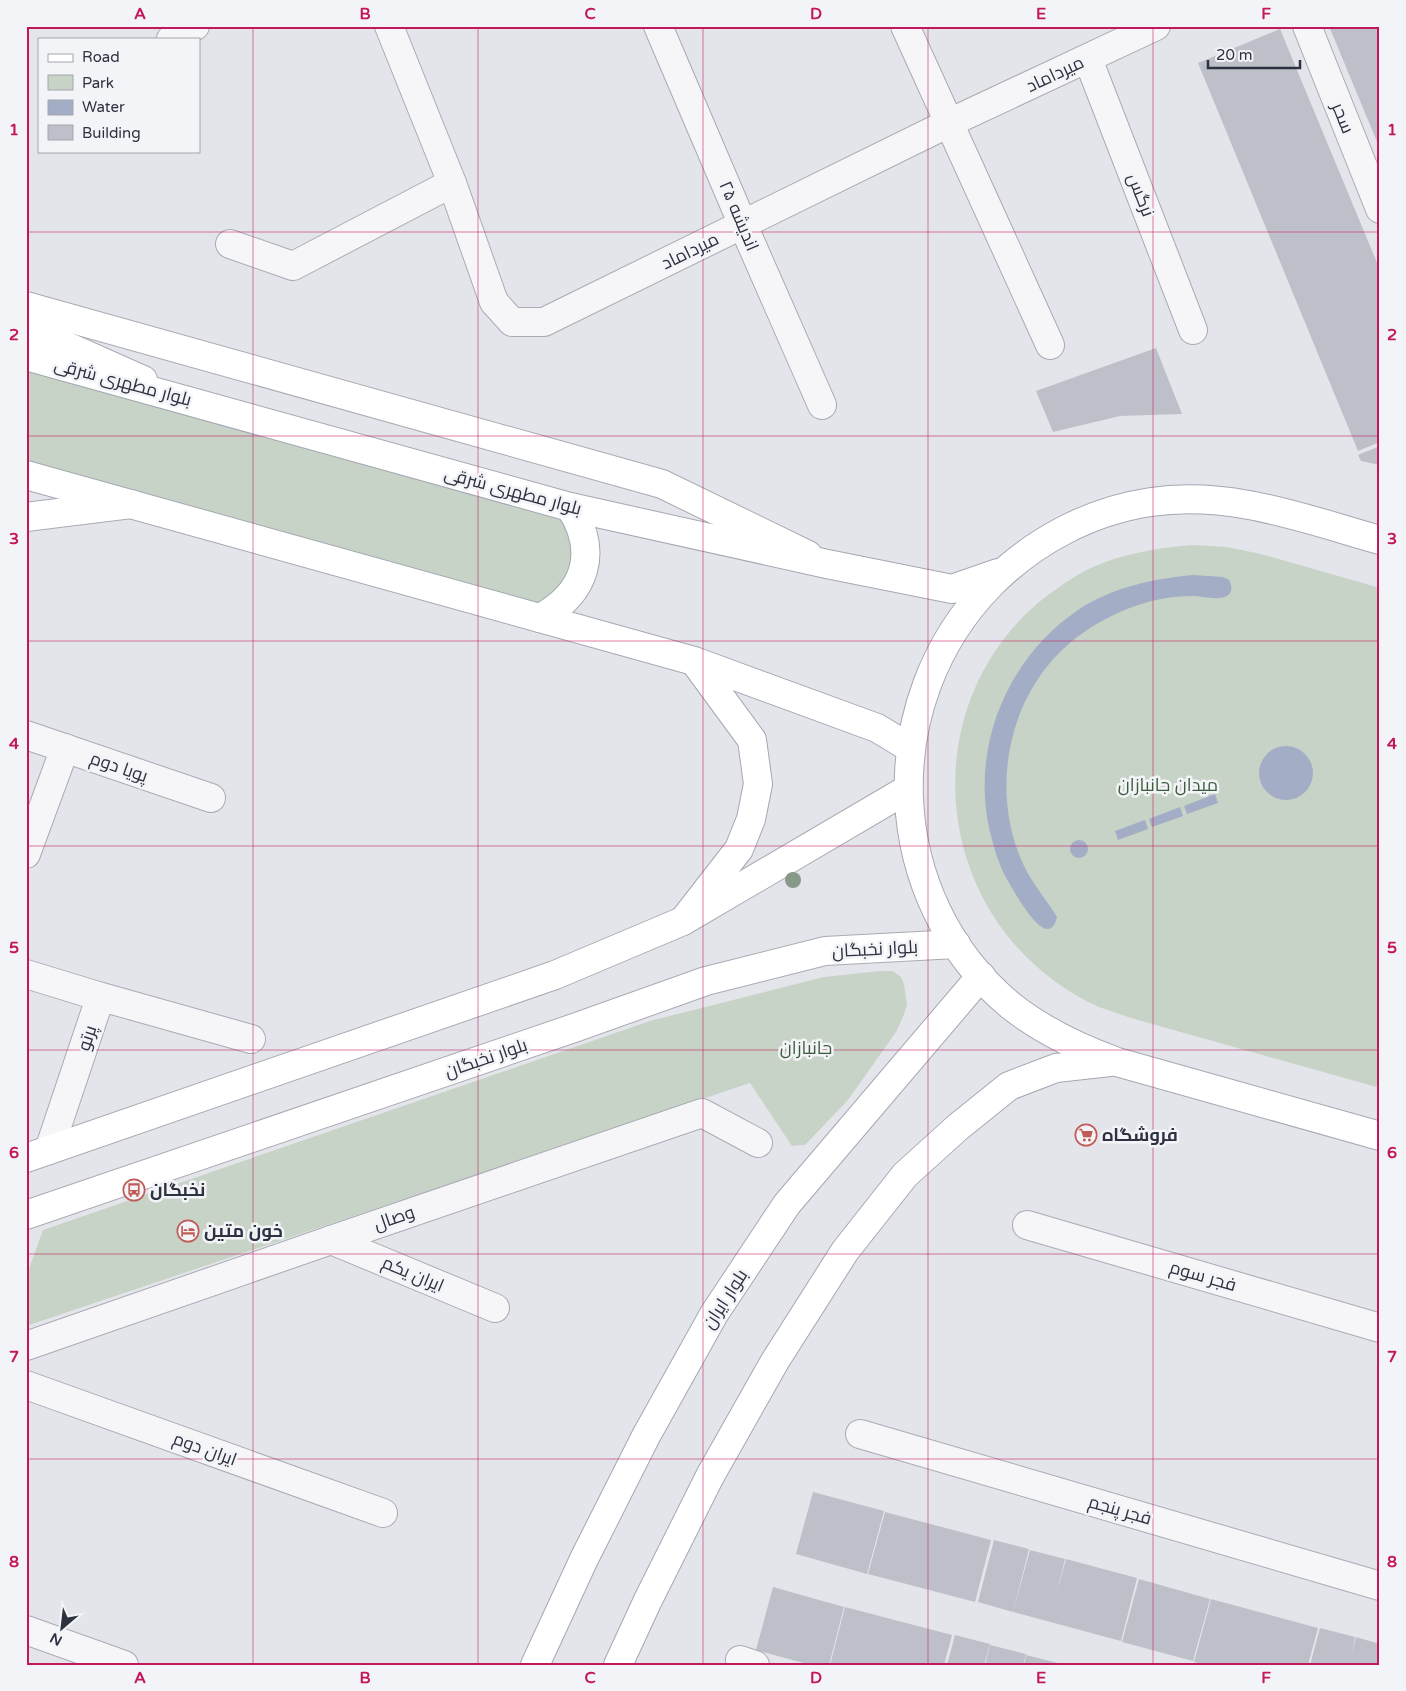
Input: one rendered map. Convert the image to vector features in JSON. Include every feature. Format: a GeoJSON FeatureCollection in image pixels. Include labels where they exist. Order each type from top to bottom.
{"type":"FeatureCollection","features":[{"type":"Feature","properties":{"kind":"main road"},"geometry":{"type":"LineString","coordinates":[[26,306],[662,484],[828,564]]}},
{"type":"Feature","properties":{"kind":"main road"},"geometry":{"type":"LineString","coordinates":[[26,328],[188,400]]}},
{"type":"Feature","properties":{"kind":"main road","name":"بلوار مطهری شرقی"},"geometry":{"type":"LineString","coordinates":[[26,356],[570,507],[828,564],[952,589],[1004,571]]}},
{"type":"Feature","properties":{"kind":"main road"},"geometry":{"type":"LineString","coordinates":[[26,474],[694,662],[877,728],[910,748]]}},
{"type":"Feature","properties":{"kind":"main road"},"geometry":{"type":"LineString","coordinates":[[1380,540],[1272,509],[1233,501],[1192,499],[1151,502],[1111,511],[1073,526],[1036,546],[1004,571],[976,600],[952,633],[932,669],[918,708],[910,748],[908,789],[911,830],[920,870],[936,908],[956,944],[981,976],[1010,1005],[1044,1029],[1080,1048],[1117,1062],[1380,1136]]}},
{"type":"Feature","properties":{"kind":"main road"},"geometry":{"type":"LineString","coordinates":[[26,518],[131,504]]}},
{"type":"Feature","properties":{"kind":"main road"},"geometry":{"type":"LineString","coordinates":[[540,618],[555,610],[567,599],[577,585],[583,570],[586,554],[584,537],[579,521],[570,507]]}},
{"type":"Feature","properties":{"kind":"main road"},"geometry":{"type":"LineString","coordinates":[[683,921],[739,849],[751,819],[758,784],[752,740],[694,662]]}},
{"type":"Feature","properties":{"kind":"main road"},"geometry":{"type":"LineString","coordinates":[[38,1154],[555,975],[683,921],[908,789]]}},
{"type":"Feature","properties":{"kind":"main road","name":"بلوار نخبگان"},"geometry":{"type":"LineString","coordinates":[[26,1215],[706,981],[825,951],[956,944]]}},
{"type":"Feature","properties":{"kind":"main road","name":"بلوار ایران"},"geometry":{"type":"LineString","coordinates":[[535,1665],[584,1559],[646,1436],[714,1314],[787,1204],[981,976]]}},
{"type":"Feature","properties":{"kind":"main road"},"geometry":{"type":"LineString","coordinates":[[618,1665],[710,1476],[775,1361],[845,1251],[905,1175],[958,1126],[1009,1086],[1056,1068],[1117,1062]]}},
{"type":"Feature","properties":{"kind":"street"},"geometry":{"type":"LineString","coordinates":[[173,38],[195,26]]}},
{"type":"Feature","properties":{"kind":"street","name":"میرداماد"},"geometry":{"type":"LineString","coordinates":[[389,26],[452,183],[494,302],[512,322],[544,322],[743,226],[949,123],[1156,26]]}},
{"type":"Feature","properties":{"kind":"street","name":"اندیشه ۲۵"},"geometry":{"type":"LineString","coordinates":[[658,26],[822,405]]}},
{"type":"Feature","properties":{"kind":"street"},"geometry":{"type":"LineString","coordinates":[[905,26],[1050,345]]}},
{"type":"Feature","properties":{"kind":"street","name":"سحر"},"geometry":{"type":"LineString","coordinates":[[1307,26],[1380,209]]}},
{"type":"Feature","properties":{"kind":"street","name":"نرگس"},"geometry":{"type":"LineString","coordinates":[[1088,59],[1193,330]]}},
{"type":"Feature","properties":{"kind":"street"},"geometry":{"type":"LineString","coordinates":[[230,244],[293,266],[452,183]]}},
{"type":"Feature","properties":{"kind":"street","name":"پویا دوم"},"geometry":{"type":"LineString","coordinates":[[26,735],[211,798]]}},
{"type":"Feature","properties":{"kind":"street"},"geometry":{"type":"LineString","coordinates":[[26,854],[65,748]]}},
{"type":"Feature","properties":{"kind":"street"},"geometry":{"type":"LineString","coordinates":[[26,974],[251,1040]]}},
{"type":"Feature","properties":{"kind":"street","name":"پرتو"},"geometry":{"type":"LineString","coordinates":[[38,1154],[98,1004],[98,996]]}},
{"type":"Feature","properties":{"kind":"street","name":"وصال"},"geometry":{"type":"LineString","coordinates":[[26,1346],[702,1113],[758,1143]]}},
{"type":"Feature","properties":{"kind":"street","name":"فجر سوم"},"geometry":{"type":"LineString","coordinates":[[1027,1225],[1380,1328]]}},
{"type":"Feature","properties":{"kind":"street","name":"ایران یکم"},"geometry":{"type":"LineString","coordinates":[[331,1240],[495,1308]]}},
{"type":"Feature","properties":{"kind":"street","name":"ایران دوم"},"geometry":{"type":"LineString","coordinates":[[26,1385],[383,1513]]}},
{"type":"Feature","properties":{"kind":"street","name":"فجر پنجم"},"geometry":{"type":"LineString","coordinates":[[860,1434],[1380,1586]]}},
{"type":"Feature","properties":{"kind":"street"},"geometry":{"type":"LineString","coordinates":[[26,1630],[124,1665]]}},
{"type":"Feature","properties":{"kind":"green space"},"geometry":{"type":"Polygon","coordinates":[[[26,356],[570,507],[584,537],[555,610],[26,475],[26,356]]]}},
{"type":"Feature","properties":{"kind":"green space","name":"میدان جانبازان"},"geometry":{"type":"Polygon","coordinates":[[[1192,545],[1227,547],[1261,554],[1380,588],[1380,1088],[1131,1018],[1084,1000],[1040,970],[1015,945],[994,917],[973,876],[960,833],[955,789],[958,745],[969,703],[988,663],[1014,626],[1048,595],[1081,573],[1105,562],[1129,555],[1192,545]]]}},
{"type":"Feature","properties":{"kind":"green space","name":"جانبازان"},"geometry":{"type":"Polygon","coordinates":[[[893,971],[901,977],[907,1005],[903,1017],[896,1032],[848,1100],[805,1145],[792,1146],[750,1083],[26,1326],[26,1277],[43,1230],[650,1021],[824,977],[893,971]]]}},
{"type":"Feature","properties":{"kind":"water"},"geometry":{"type":"Polygon","coordinates":[[[1193,575],[1223,577],[1230,582],[1230,593],[1219,598],[1193,596],[1160,599],[1128,608],[1098,623],[1071,642],[1049,664],[1032,689],[1019,717],[1010,746],[1007,777],[1008,807],[1013,837],[1024,866],[1057,917],[1053,927],[1046,929],[1031,917],[1011,887],[999,863],[990,832],[985,800],[985,769],[990,738],[1000,708],[1014,679],[1031,653],[1053,630],[1078,610],[1105,595],[1133,585],[1193,575]]]}},
{"type":"Feature","properties":{"kind":"water"},"geometry":{"type":"Polygon","coordinates":[[[1281,746],[1291,746],[1301,750],[1309,758],[1313,773],[1309,788],[1301,796],[1291,800],[1281,800],[1271,796],[1263,788],[1259,778],[1259,768],[1263,758],[1271,750],[1281,746]]]}},
{"type":"Feature","properties":{"kind":"water"},"geometry":{"type":"Polygon","coordinates":[[[1215,794],[1218,803],[1187,814],[1184,806],[1215,794]]]}},
{"type":"Feature","properties":{"kind":"water"},"geometry":{"type":"Polygon","coordinates":[[[1180,807],[1183,816],[1152,827],[1149,819],[1180,807]]]}},
{"type":"Feature","properties":{"kind":"water"},"geometry":{"type":"Polygon","coordinates":[[[1145,820],[1148,829],[1118,840],[1115,831],[1145,820]]]}},
{"type":"Feature","properties":{"kind":"water"},"geometry":{"type":"Polygon","coordinates":[[[1079,840],[1085,843],[1088,849],[1085,855],[1079,858],[1073,855],[1070,849],[1073,843],[1079,840]]]}},
{"type":"Feature","properties":{"kind":"building"},"geometry":{"type":"Polygon","coordinates":[[[1329,26],[1380,26],[1380,149],[1329,26]]]}},
{"type":"Feature","properties":{"kind":"building"},"geometry":{"type":"Polygon","coordinates":[[[1280,29],[1380,270],[1380,442],[1358,451],[1198,63],[1280,29]]]}},
{"type":"Feature","properties":{"kind":"building"},"geometry":{"type":"Polygon","coordinates":[[[1156,348],[1182,414],[1120,416],[1053,432],[1036,391],[1156,348]]]}},
{"type":"Feature","properties":{"kind":"building"},"geometry":{"type":"Polygon","coordinates":[[[1380,446],[1380,465],[1361,461],[1358,455],[1380,446]]]}},
{"type":"Feature","properties":{"kind":"building"},"geometry":{"type":"Polygon","coordinates":[[[813,1492],[884,1511],[867,1574],[796,1554],[813,1492]]]}},
{"type":"Feature","properties":{"kind":"building"},"geometry":{"type":"Polygon","coordinates":[[[885,1512],[991,1540],[975,1602],[868,1574],[885,1512]]]}},
{"type":"Feature","properties":{"kind":"building"},"geometry":{"type":"Polygon","coordinates":[[[994,1540],[1029,1549],[1013,1612],[978,1602],[994,1540]]]}},
{"type":"Feature","properties":{"kind":"building"},"geometry":{"type":"Polygon","coordinates":[[[1030,1550],[1065,1559],[1057,1592],[1066,1559],[1137,1578],[1121,1641],[1013,1612],[1030,1550]]]}},
{"type":"Feature","properties":{"kind":"building"},"geometry":{"type":"Polygon","coordinates":[[[1139,1579],[1210,1599],[1193,1661],[1122,1642],[1139,1579]]]}},
{"type":"Feature","properties":{"kind":"building"},"geometry":{"type":"Polygon","coordinates":[[[773,1587],[844,1607],[829,1665],[811,1665],[756,1650],[773,1587]]]}},
{"type":"Feature","properties":{"kind":"building"},"geometry":{"type":"Polygon","coordinates":[[[1211,1599],[1318,1628],[1308,1665],[1206,1665],[1194,1662],[1211,1599]]]}},
{"type":"Feature","properties":{"kind":"building"},"geometry":{"type":"Polygon","coordinates":[[[845,1607],[952,1635],[944,1665],[830,1665],[845,1607]]]}},
{"type":"Feature","properties":{"kind":"building"},"geometry":{"type":"Polygon","coordinates":[[[1320,1628],[1355,1637],[1352,1652],[1356,1637],[1380,1644],[1380,1665],[1310,1665],[1320,1628]]]}},
{"type":"Feature","properties":{"kind":"building"},"geometry":{"type":"Polygon","coordinates":[[[955,1635],[990,1644],[984,1665],[947,1665],[955,1635]]]}},
{"type":"Feature","properties":{"kind":"building"},"geometry":{"type":"Polygon","coordinates":[[[990,1645],[1026,1654],[1023,1665],[985,1665],[990,1645]]]}},
{"type":"Feature","properties":{"kind":"building"},"geometry":{"type":"Polygon","coordinates":[[[1026,1655],[1062,1664],[1062,1665],[1024,1665],[1026,1655]]]}},
{"type":"Feature","properties":{"kind":"place","name":"فروشگاه"},"geometry":{"type":"Point","coordinates":[1086,1135]}},
{"type":"Feature","properties":{"kind":"place","name":"نخبگان"},"geometry":{"type":"Point","coordinates":[134,1190]}},
{"type":"Feature","properties":{"kind":"place","name":"خون متین"},"geometry":{"type":"Point","coordinates":[188,1231]}}]}
